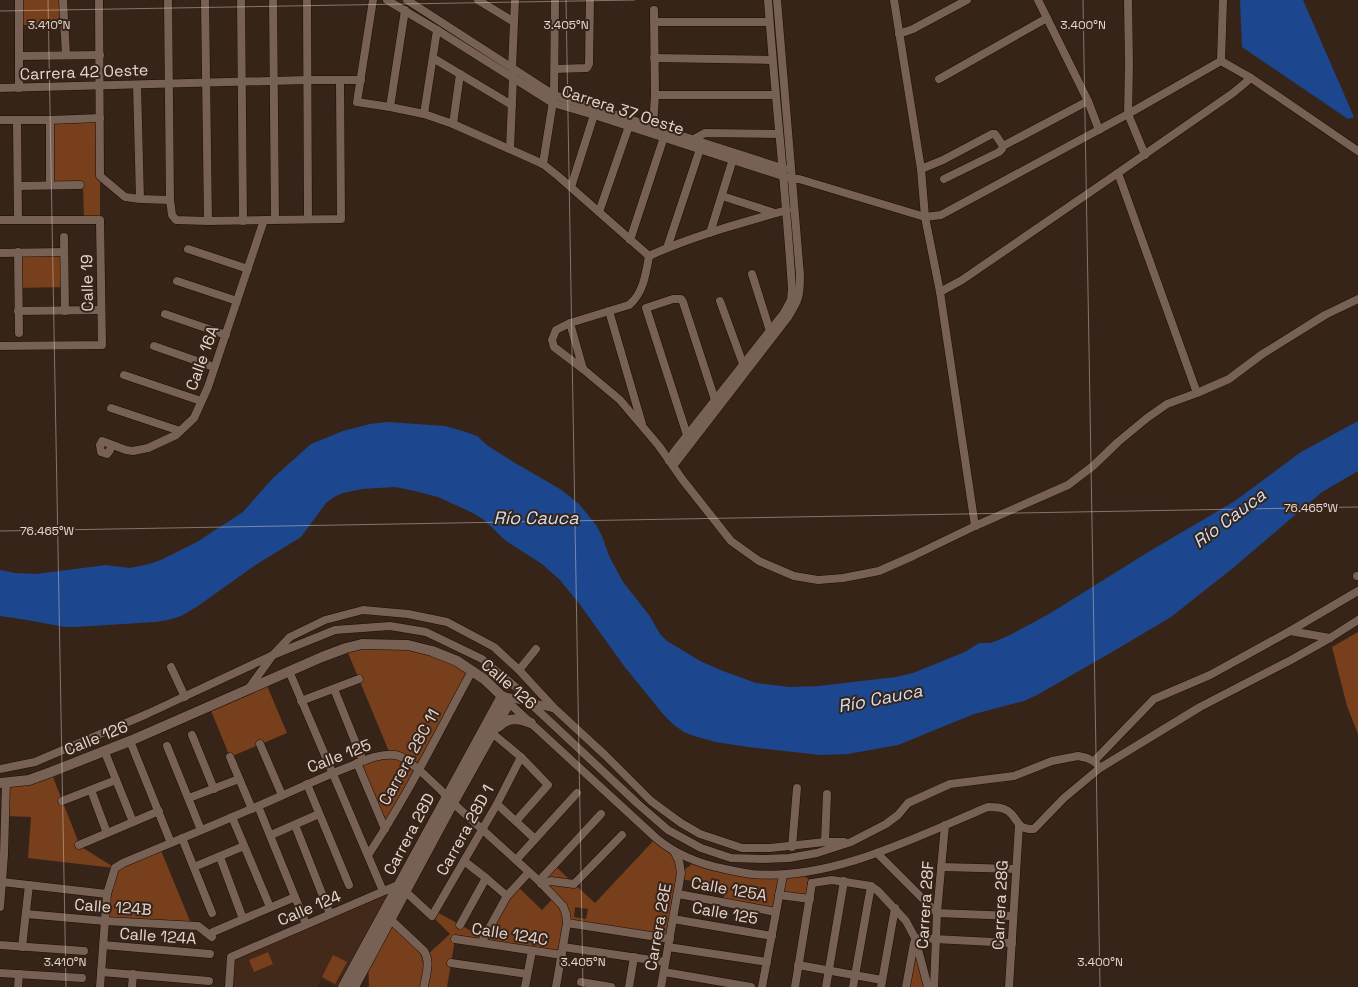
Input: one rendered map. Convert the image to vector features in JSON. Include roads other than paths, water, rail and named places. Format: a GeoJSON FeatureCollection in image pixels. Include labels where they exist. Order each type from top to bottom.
{"type":"FeatureCollection","features":[{"type":"Feature","properties":{"kind":"street"},"geometry":{"type":"LineString","coordinates":[[19,0],[19,88]]}},
{"type":"Feature","properties":{"kind":"street"},"geometry":{"type":"LineString","coordinates":[[63,0],[66,55]]}},
{"type":"Feature","properties":{"kind":"street"},"geometry":{"type":"LineString","coordinates":[[99,0],[100,176],[124,197],[170,200]]}},
{"type":"Feature","properties":{"kind":"street"},"geometry":{"type":"LineString","coordinates":[[168,0],[170,200],[172,215],[176,220],[341,219],[340,81]]}},
{"type":"Feature","properties":{"kind":"street"},"geometry":{"type":"LineString","coordinates":[[205,0],[208,221]]}},
{"type":"Feature","properties":{"kind":"street"},"geometry":{"type":"LineString","coordinates":[[240,0],[243,221]]}},
{"type":"Feature","properties":{"kind":"street"},"geometry":{"type":"LineString","coordinates":[[274,0],[275,220]]}},
{"type":"Feature","properties":{"kind":"street"},"geometry":{"type":"LineString","coordinates":[[307,0],[308,219]]}},
{"type":"Feature","properties":{"kind":"street"},"geometry":{"type":"LineString","coordinates":[[373,0],[357,102],[424,114],[453,124],[543,164],[649,256]]}},
{"type":"Feature","properties":{"kind":"street","name":"Carrera 37 Oeste"},"geometry":{"type":"LineString","coordinates":[[387,0],[513,78],[553,99],[594,115],[700,149],[790,174]]}},
{"type":"Feature","properties":{"kind":"street","name":"Carrera 37 Oeste"},"geometry":{"type":"LineString","coordinates":[[406,0],[512,68],[553,99],[653,126],[790,174]]}},
{"type":"Feature","properties":{"kind":"street"},"geometry":{"type":"LineString","coordinates":[[478,0],[514,22]]}},
{"type":"Feature","properties":{"kind":"street"},"geometry":{"type":"LineString","coordinates":[[510,149],[515,0]]}},
{"type":"Feature","properties":{"kind":"street"},"geometry":{"type":"LineString","coordinates":[[543,164],[553,99],[555,0]]}},
{"type":"Feature","properties":{"kind":"street"},"geometry":{"type":"LineString","coordinates":[[555,69],[586,68],[590,64],[590,0]]}},
{"type":"Feature","properties":{"kind":"street"},"geometry":{"type":"LineString","coordinates":[[671,463],[674,452],[784,313],[791,300],[787,210],[790,174],[778,134],[768,0]]}},
{"type":"Feature","properties":{"kind":"street"},"geometry":{"type":"LineString","coordinates":[[671,463],[788,317],[797,303],[800,291],[777,0]]}},
{"type":"Feature","properties":{"kind":"street"},"geometry":{"type":"LineString","coordinates":[[894,0],[921,169],[925,217],[940,292],[975,526]]}},
{"type":"Feature","properties":{"kind":"street"},"geometry":{"type":"LineString","coordinates":[[899,34],[913,30],[967,0]]}},
{"type":"Feature","properties":{"kind":"street"},"geometry":{"type":"LineString","coordinates":[[1038,0],[1088,101],[1099,130]]}},
{"type":"Feature","properties":{"kind":"street"},"geometry":{"type":"LineString","coordinates":[[1128,0],[1130,64],[1128,114],[1145,155]]}},
{"type":"Feature","properties":{"kind":"street"},"geometry":{"type":"LineString","coordinates":[[1221,61],[1223,0]]}},
{"type":"Feature","properties":{"kind":"street"},"geometry":{"type":"LineString","coordinates":[[390,107],[405,10]]}},
{"type":"Feature","properties":{"kind":"street"},"geometry":{"type":"LineString","coordinates":[[653,126],[655,95],[654,10]]}},
{"type":"Feature","properties":{"kind":"street"},"geometry":{"type":"LineString","coordinates":[[939,79],[1047,18]]}},
{"type":"Feature","properties":{"kind":"street"},"geometry":{"type":"LineString","coordinates":[[654,22],[769,22]]}},
{"type":"Feature","properties":{"kind":"street"},"geometry":{"type":"LineString","coordinates":[[424,114],[437,30]]}},
{"type":"Feature","properties":{"kind":"street"},"geometry":{"type":"LineString","coordinates":[[19,56],[100,55]]}},
{"type":"Feature","properties":{"kind":"street"},"geometry":{"type":"LineString","coordinates":[[433,58],[512,104]]}},
{"type":"Feature","properties":{"kind":"street"},"geometry":{"type":"LineString","coordinates":[[654,58],[772,60]]}},
{"type":"Feature","properties":{"kind":"street"},"geometry":{"type":"LineString","coordinates":[[790,174],[925,217],[941,215],[1099,130],[1221,61]]}},
{"type":"Feature","properties":{"kind":"street"},"geometry":{"type":"LineString","coordinates":[[1221,61],[1251,78],[1358,151]]}},
{"type":"Feature","properties":{"kind":"street"},"geometry":{"type":"LineString","coordinates":[[453,124],[460,74]]}},
{"type":"Feature","properties":{"kind":"street"},"geometry":{"type":"LineString","coordinates":[[940,292],[962,280],[1145,155],[1251,78]]}},
{"type":"Feature","properties":{"kind":"street","name":"Carrera 42 Oeste"},"geometry":{"type":"LineString","coordinates":[[0,88],[361,80]]}},
{"type":"Feature","properties":{"kind":"street"},"geometry":{"type":"LineString","coordinates":[[137,85],[140,199]]}},
{"type":"Feature","properties":{"kind":"street"},"geometry":{"type":"LineString","coordinates":[[655,95],[775,96]]}},
{"type":"Feature","properties":{"kind":"street"},"geometry":{"type":"LineString","coordinates":[[944,179],[999,152],[1003,146],[1088,101]]}},
{"type":"Feature","properties":{"kind":"street"},"geometry":{"type":"LineString","coordinates":[[571,187],[594,115]]}},
{"type":"Feature","properties":{"kind":"street"},"geometry":{"type":"LineString","coordinates":[[0,120],[100,118]]}},
{"type":"Feature","properties":{"kind":"street"},"geometry":{"type":"LineString","coordinates":[[0,220],[18,220],[17,120]]}},
{"type":"Feature","properties":{"kind":"street"},"geometry":{"type":"LineString","coordinates":[[50,120],[50,185]]}},
{"type":"Feature","properties":{"kind":"street"},"geometry":{"type":"LineString","coordinates":[[599,212],[629,126]]}},
{"type":"Feature","properties":{"kind":"street"},"geometry":{"type":"LineString","coordinates":[[692,140],[705,133],[778,134]]}},
{"type":"Feature","properties":{"kind":"street"},"geometry":{"type":"LineString","coordinates":[[921,169],[992,134],[995,134],[1003,146]]}},
{"type":"Feature","properties":{"kind":"street"},"geometry":{"type":"LineString","coordinates":[[630,240],[664,137]]}},
{"type":"Feature","properties":{"kind":"street"},"geometry":{"type":"LineString","coordinates":[[667,248],[700,149]]}},
{"type":"Feature","properties":{"kind":"street"},"geometry":{"type":"LineString","coordinates":[[950,156],[958,172]]}},
{"type":"Feature","properties":{"kind":"street"},"geometry":{"type":"LineString","coordinates":[[710,233],[733,159]]}},
{"type":"Feature","properties":{"kind":"street"},"geometry":{"type":"LineString","coordinates":[[1118,173],[1198,393]]}},
{"type":"Feature","properties":{"kind":"street"},"geometry":{"type":"LineString","coordinates":[[18,186],[80,185]]}},
{"type":"Feature","properties":{"kind":"street"},"geometry":{"type":"LineString","coordinates":[[722,196],[775,213]]}},
{"type":"Feature","properties":{"kind":"street"},"geometry":{"type":"LineString","coordinates":[[649,256],[710,233],[787,210]]}},
{"type":"Feature","properties":{"kind":"street","name":"Calle 19"},"geometry":{"type":"LineString","coordinates":[[0,346],[102,345],[100,220],[18,220]]}},
{"type":"Feature","properties":{"kind":"street","name":"Calle 16A"},"geometry":{"type":"LineString","coordinates":[[112,445],[133,451],[148,448],[176,435],[194,418],[226,335],[264,220]]}},
{"type":"Feature","properties":{"kind":"street"},"geometry":{"type":"LineString","coordinates":[[64,237],[65,311]]}},
{"type":"Feature","properties":{"kind":"street"},"geometry":{"type":"LineString","coordinates":[[188,250],[248,268]]}},
{"type":"Feature","properties":{"kind":"street"},"geometry":{"type":"LineString","coordinates":[[18,252],[18,333]]}},
{"type":"Feature","properties":{"kind":"street"},"geometry":{"type":"LineString","coordinates":[[0,253],[64,252]]}},
{"type":"Feature","properties":{"kind":"street"},"geometry":{"type":"LineString","coordinates":[[649,256],[636,299],[629,305],[556,330],[552,340],[554,347],[620,400],[731,541],[759,562],[794,576],[818,580],[843,578],[879,571],[1068,485],[1160,408],[1229,379],[1261,355],[1310,324],[1358,299]]}},
{"type":"Feature","properties":{"kind":"street"},"geometry":{"type":"LineString","coordinates":[[752,274],[770,331]]}},
{"type":"Feature","properties":{"kind":"street"},"geometry":{"type":"LineString","coordinates":[[177,281],[237,301]]}},
{"type":"Feature","properties":{"kind":"street"},"geometry":{"type":"LineString","coordinates":[[687,435],[646,308],[673,299],[681,299],[715,400]]}},
{"type":"Feature","properties":{"kind":"street"},"geometry":{"type":"LineString","coordinates":[[720,301],[743,364]]}},
{"type":"Feature","properties":{"kind":"street"},"geometry":{"type":"LineString","coordinates":[[18,311],[101,310]]}},
{"type":"Feature","properties":{"kind":"street"},"geometry":{"type":"LineString","coordinates":[[609,311],[643,427]]}},
{"type":"Feature","properties":{"kind":"street"},"geometry":{"type":"LineString","coordinates":[[164,314],[226,335]]}},
{"type":"Feature","properties":{"kind":"street"},"geometry":{"type":"LineString","coordinates":[[570,324],[583,369]]}},
{"type":"Feature","properties":{"kind":"street"},"geometry":{"type":"LineString","coordinates":[[154,346],[214,367]]}},
{"type":"Feature","properties":{"kind":"street"},"geometry":{"type":"LineString","coordinates":[[124,376],[202,401]]}},
{"type":"Feature","properties":{"kind":"street"},"geometry":{"type":"LineString","coordinates":[[111,408],[180,431]]}},
{"type":"Feature","properties":{"kind":"street"},"geometry":{"type":"LineString","coordinates":[[1097,765],[1096,759],[1154,699],[1210,675],[1358,591]]}},
{"type":"Feature","properties":{"kind":"street"},"geometry":{"type":"LineString","coordinates":[[248,688],[273,655],[290,637],[324,620],[363,610],[408,614],[447,622],[494,646],[554,708],[651,801],[680,823],[700,834],[742,848],[792,847],[825,842],[851,842]]}},
{"type":"Feature","properties":{"kind":"street"},"geometry":{"type":"LineString","coordinates":[[1019,825],[1024,828],[1034,829],[1097,765],[1200,707],[1291,660],[1358,620]]}},
{"type":"Feature","properties":{"kind":"street"},"geometry":{"type":"LineString","coordinates":[[0,768],[35,762],[147,714],[273,655],[335,630],[390,626],[426,632],[482,659],[518,689],[529,702],[668,830],[701,848],[731,858],[789,858],[817,853],[851,842],[886,824],[898,815],[908,803],[950,784],[1014,776],[1052,761],[1078,756],[1087,758],[1097,765]]}},
{"type":"Feature","properties":{"kind":"street"},"geometry":{"type":"LineString","coordinates":[[1290,631],[1330,638]]}},
{"type":"Feature","properties":{"kind":"street"},"geometry":{"type":"LineString","coordinates":[[290,637],[309,641]]}},
{"type":"Feature","properties":{"kind":"street","name":"Calle 126"},"geometry":{"type":"LineString","coordinates":[[3,782],[29,780],[130,741],[248,688],[346,648],[362,644],[408,645],[432,650],[472,671],[488,683],[656,838],[674,851],[719,868],[750,874],[783,875],[802,873],[877,853],[988,807],[1002,808],[1010,812],[1019,825]]}},
{"type":"Feature","properties":{"kind":"street"},"geometry":{"type":"LineString","coordinates":[[519,670],[536,648]]}},
{"type":"Feature","properties":{"kind":"street"},"geometry":{"type":"LineString","coordinates":[[171,667],[185,696]]}},
{"type":"Feature","properties":{"kind":"street"},"geometry":{"type":"LineString","coordinates":[[289,671],[383,891]]}},
{"type":"Feature","properties":{"kind":"street","name":"Carrera 28C 11"},"geometry":{"type":"LineString","coordinates":[[368,855],[419,770],[472,671]]}},
{"type":"Feature","properties":{"kind":"street"},"geometry":{"type":"LineString","coordinates":[[302,702],[359,679]]}},
{"type":"Feature","properties":{"kind":"street"},"geometry":{"type":"LineString","coordinates":[[488,683],[492,699],[491,714]]}},
{"type":"Feature","properties":{"kind":"street"},"geometry":{"type":"LineString","coordinates":[[334,688],[385,829]]}},
{"type":"Feature","properties":{"kind":"street"},"geometry":{"type":"LineString","coordinates":[[505,699],[554,708]]}},
{"type":"Feature","properties":{"kind":"street","name":"Carrera 28D"},"geometry":{"type":"LineString","coordinates":[[343,987],[402,888],[450,799],[491,714],[505,699]]}},
{"type":"Feature","properties":{"kind":"street","name":"Carrera 28D"},"geometry":{"type":"LineString","coordinates":[[450,799],[492,733],[505,699]]}},
{"type":"Feature","properties":{"kind":"street"},"geometry":{"type":"LineString","coordinates":[[516,821],[548,785],[521,757],[492,733],[506,720],[522,719],[531,723]]}},
{"type":"Feature","properties":{"kind":"street"},"geometry":{"type":"LineString","coordinates":[[192,735],[214,789]]}},
{"type":"Feature","properties":{"kind":"street"},"geometry":{"type":"LineString","coordinates":[[130,741],[171,842]]}},
{"type":"Feature","properties":{"kind":"street"},"geometry":{"type":"LineString","coordinates":[[260,744],[282,795]]}},
{"type":"Feature","properties":{"kind":"street"},"geometry":{"type":"LineString","coordinates":[[167,746],[201,830]]}},
{"type":"Feature","properties":{"kind":"street"},"geometry":{"type":"LineString","coordinates":[[104,750],[133,822]]}},
{"type":"Feature","properties":{"kind":"street","name":"Calle 125"},"geometry":{"type":"LineString","coordinates":[[107,894],[114,868],[123,862],[332,773],[384,754],[402,757],[419,770],[529,872],[563,906],[567,924]]}},
{"type":"Feature","properties":{"kind":"street"},"geometry":{"type":"LineString","coordinates":[[230,757],[239,779],[271,835],[306,924]]}},
{"type":"Feature","properties":{"kind":"street","name":"Carrera 28D 1"},"geometry":{"type":"LineString","coordinates":[[402,888],[432,916],[497,804],[521,757]]}},
{"type":"Feature","properties":{"kind":"street"},"geometry":{"type":"LineString","coordinates":[[189,798],[239,779]]}},
{"type":"Feature","properties":{"kind":"street"},"geometry":{"type":"LineString","coordinates":[[62,801],[116,780]]}},
{"type":"Feature","properties":{"kind":"street"},"geometry":{"type":"LineString","coordinates":[[0,907],[3,782]]}},
{"type":"Feature","properties":{"kind":"street"},"geometry":{"type":"LineString","coordinates":[[307,784],[349,885]]}},
{"type":"Feature","properties":{"kind":"street"},"geometry":{"type":"LineString","coordinates":[[792,847],[797,788]]}},
{"type":"Feature","properties":{"kind":"street"},"geometry":{"type":"LineString","coordinates":[[92,790],[107,833]]}},
{"type":"Feature","properties":{"kind":"street"},"geometry":{"type":"LineString","coordinates":[[516,860],[578,793]]}},
{"type":"Feature","properties":{"kind":"street"},"geometry":{"type":"LineString","coordinates":[[825,842],[827,794]]}},
{"type":"Feature","properties":{"kind":"street"},"geometry":{"type":"LineString","coordinates":[[497,804],[535,839]]}},
{"type":"Feature","properties":{"kind":"street"},"geometry":{"type":"LineString","coordinates":[[79,846],[158,811]]}},
{"type":"Feature","properties":{"kind":"street"},"geometry":{"type":"LineString","coordinates":[[271,835],[319,814]]}},
{"type":"Feature","properties":{"kind":"street"},"geometry":{"type":"LineString","coordinates":[[540,883],[600,814]]}},
{"type":"Feature","properties":{"kind":"street"},"geometry":{"type":"LineString","coordinates":[[232,817],[270,907]]}},
{"type":"Feature","properties":{"kind":"street","name":"Carrera 28F"},"geometry":{"type":"LineString","coordinates":[[934,987],[937,913],[945,824]]}},
{"type":"Feature","properties":{"kind":"street"},"geometry":{"type":"LineString","coordinates":[[294,825],[330,914]]}},
{"type":"Feature","properties":{"kind":"street","name":"Carrera 28G"},"geometry":{"type":"LineString","coordinates":[[1009,987],[1019,825]]}},
{"type":"Feature","properties":{"kind":"street"},"geometry":{"type":"LineString","coordinates":[[540,883],[558,881],[574,884],[622,834]]}},
{"type":"Feature","properties":{"kind":"street"},"geometry":{"type":"LineString","coordinates":[[182,838],[212,913]]}},
{"type":"Feature","properties":{"kind":"street"},"geometry":{"type":"LineString","coordinates":[[194,867],[244,846]]}},
{"type":"Feature","properties":{"kind":"street","name":"Carrera 28E"},"geometry":{"type":"LineString","coordinates":[[661,987],[681,873],[679,861],[674,851]]}},
{"type":"Feature","properties":{"kind":"street"},"geometry":{"type":"LineString","coordinates":[[877,853],[937,913],[1014,916]]}},
{"type":"Feature","properties":{"kind":"street"},"geometry":{"type":"LineString","coordinates":[[220,857],[243,919],[295,897]]}},
{"type":"Feature","properties":{"kind":"street"},"geometry":{"type":"LineString","coordinates":[[464,861],[507,896]]}},
{"type":"Feature","properties":{"kind":"street","name":"Carrera 28E"},"geometry":{"type":"LineString","coordinates":[[681,873],[688,865],[697,861]]}},
{"type":"Feature","properties":{"kind":"street"},"geometry":{"type":"LineString","coordinates":[[941,867],[1016,869]]}},
{"type":"Feature","properties":{"kind":"street"},"geometry":{"type":"LineString","coordinates":[[481,944],[507,896],[529,872]]}},
{"type":"Feature","properties":{"kind":"street"},"geometry":{"type":"LineString","coordinates":[[802,873],[812,883]]}},
{"type":"Feature","properties":{"kind":"street"},"geometry":{"type":"LineString","coordinates":[[762,987],[783,875]]}},
{"type":"Feature","properties":{"kind":"street"},"geometry":{"type":"LineString","coordinates":[[460,925],[486,878]]}},
{"type":"Feature","properties":{"kind":"street"},"geometry":{"type":"LineString","coordinates":[[812,883],[832,880],[844,881],[871,886],[878,891],[906,921],[914,938],[928,987]]}},
{"type":"Feature","properties":{"kind":"street"},"geometry":{"type":"LineString","coordinates":[[826,987],[844,881]]}},
{"type":"Feature","properties":{"kind":"street"},"geometry":{"type":"LineString","coordinates":[[2,882],[107,894],[100,987]]}},
{"type":"Feature","properties":{"kind":"street"},"geometry":{"type":"LineString","coordinates":[[795,987],[812,883]]}},
{"type":"Feature","properties":{"kind":"street"},"geometry":{"type":"LineString","coordinates":[[22,947],[29,885]]}},
{"type":"Feature","properties":{"kind":"street"},"geometry":{"type":"LineString","coordinates":[[853,987],[871,886]]}},
{"type":"Feature","properties":{"kind":"street","name":"Carrera 28D"},"geometry":{"type":"LineString","coordinates":[[354,987],[390,919],[402,888]]}},
{"type":"Feature","properties":{"kind":"street","name":"Calle 124"},"geometry":{"type":"LineString","coordinates":[[229,987],[231,957],[383,891],[402,888]]}},
{"type":"Feature","properties":{"kind":"street","name":"Calle 125A"},"geometry":{"type":"LineString","coordinates":[[678,894],[776,912]]}},
{"type":"Feature","properties":{"kind":"street"},"geometry":{"type":"LineString","coordinates":[[779,895],[810,900]]}},
{"type":"Feature","properties":{"kind":"street"},"geometry":{"type":"LineString","coordinates":[[798,966],[855,976],[882,984],[895,908]]}},
{"type":"Feature","properties":{"kind":"street","name":"Calle 124B"},"geometry":{"type":"LineString","coordinates":[[26,914],[198,926],[212,935],[243,919]]}},
{"type":"Feature","properties":{"kind":"street"},"geometry":{"type":"LineString","coordinates":[[390,919],[427,955],[424,987]]}},
{"type":"Feature","properties":{"kind":"street","name":"Calle 125"},"geometry":{"type":"LineString","coordinates":[[673,919],[772,936]]}},
{"type":"Feature","properties":{"kind":"street"},"geometry":{"type":"LineString","coordinates":[[556,987],[567,924],[767,962]]}},
{"type":"Feature","properties":{"kind":"street"},"geometry":{"type":"LineString","coordinates":[[914,938],[1012,943]]}},
{"type":"Feature","properties":{"kind":"street"},"geometry":{"type":"LineString","coordinates":[[906,987],[914,938]]}},
{"type":"Feature","properties":{"kind":"street","name":"Calle 124C"},"geometry":{"type":"LineString","coordinates":[[455,939],[562,956]]}},
{"type":"Feature","properties":{"kind":"street"},"geometry":{"type":"LineString","coordinates":[[0,945],[84,951]]}},
{"type":"Feature","properties":{"kind":"street","name":"Calle 124A"},"geometry":{"type":"LineString","coordinates":[[104,946],[210,954]]}},
{"type":"Feature","properties":{"kind":"street","name":"Calle 124C"},"geometry":{"type":"LineString","coordinates":[[563,947],[666,962]]}},
{"type":"Feature","properties":{"kind":"street"},"geometry":{"type":"LineString","coordinates":[[525,987],[532,951]]}},
{"type":"Feature","properties":{"kind":"street"},"geometry":{"type":"LineString","coordinates":[[629,987],[634,957]]}},
{"type":"Feature","properties":{"kind":"street"},"geometry":{"type":"LineString","coordinates":[[451,963],[528,974]]}},
{"type":"Feature","properties":{"kind":"street"},"geometry":{"type":"LineString","coordinates":[[102,972],[209,980]]}},
{"type":"Feature","properties":{"kind":"street"},"geometry":{"type":"LineString","coordinates":[[664,972],[751,987]]}},
{"type":"Feature","properties":{"kind":"street"},"geometry":{"type":"LineString","coordinates":[[0,973],[82,978]]}},
{"type":"Feature","properties":{"kind":"street"},"geometry":{"type":"LineString","coordinates":[[18,987],[19,974]]}},
{"type":"Feature","properties":{"kind":"street"},"geometry":{"type":"LineString","coordinates":[[132,974],[132,987]]}},
{"type":"Feature","properties":{"kind":"street"},"geometry":{"type":"LineString","coordinates":[[581,982],[610,987]]}},
{"type":"Feature","properties":{"kind":"water"},"geometry":{"type":"Polygon","coordinates":[[[1240,0],[1303,0],[1354,117],[1348,119],[1242,47],[1240,0]]]}},
{"type":"Feature","properties":{"kind":"water","name":"Río Cauca"},"geometry":{"type":"Polygon","coordinates":[[[1358,421],[1358,471],[1322,492],[1233,568],[1171,617],[1024,701],[974,714],[898,745],[848,754],[820,755],[748,747],[716,742],[684,732],[663,714],[624,666],[581,606],[560,580],[542,564],[506,541],[484,520],[473,513],[438,497],[395,487],[362,489],[334,497],[326,503],[301,537],[254,566],[181,616],[155,622],[65,627],[0,616],[0,570],[36,574],[106,565],[130,568],[161,560],[197,542],[243,512],[273,478],[311,444],[343,431],[387,422],[445,426],[477,436],[488,446],[560,489],[579,504],[596,525],[609,556],[623,582],[649,615],[660,634],[667,641],[702,662],[756,683],[790,687],[819,686],[896,677],[913,673],[965,652],[979,643],[991,643],[1008,636],[1049,614],[1235,501],[1301,452],[1358,421]]]}}]}
